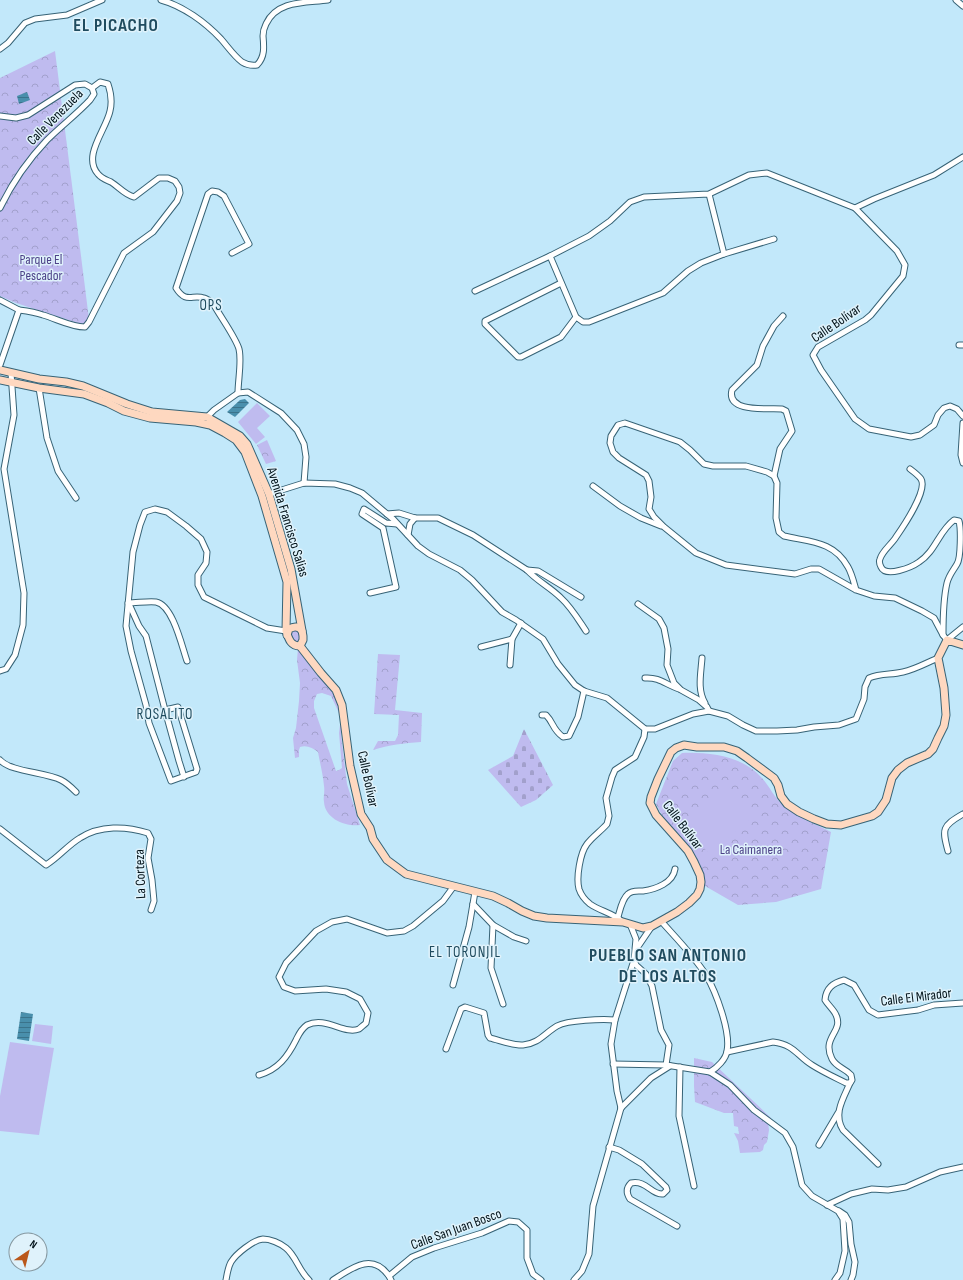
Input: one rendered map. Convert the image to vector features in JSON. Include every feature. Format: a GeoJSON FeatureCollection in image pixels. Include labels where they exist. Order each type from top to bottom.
{"type":"FeatureCollection","features":[{"type":"Feature","properties":{"kind":"street"},"geometry":{"type":"LineString","coordinates":[[0,49],[8,43],[25,23],[35,19],[67,15],[102,0]]}},
{"type":"Feature","properties":{"kind":"street"},"geometry":{"type":"LineString","coordinates":[[161,0],[173,4],[189,13],[220,38],[237,57],[253,66],[257,65],[262,57],[264,49],[263,32],[269,17],[278,10],[297,2],[328,0]]}},
{"type":"Feature","properties":{"kind":"street"},"geometry":{"type":"LineString","coordinates":[[956,0],[963,6]]}},
{"type":"Feature","properties":{"kind":"street"},"geometry":{"type":"LineString","coordinates":[[0,300],[19,310],[35,312],[64,323],[80,327],[85,326],[89,322],[124,253],[153,232],[177,202],[180,193],[179,187],[175,181],[168,178],[159,178],[134,197],[130,196],[97,173],[93,165],[94,150],[110,111],[111,93],[108,84],[100,82],[92,88]]}},
{"type":"Feature","properties":{"kind":"street","name":"Calle Venezuela"},"geometry":{"type":"LineString","coordinates":[[0,116],[16,118],[28,115],[75,85],[85,84],[92,88],[94,94],[90,100],[49,138],[31,158],[8,191],[0,208]]}},
{"type":"Feature","properties":{"kind":"street"},"geometry":{"type":"LineString","coordinates":[[475,291],[589,236],[610,221],[630,202],[644,197],[709,194],[749,175],[767,173],[855,208],[934,175],[963,157]]}},
{"type":"Feature","properties":{"kind":"street"},"geometry":{"type":"LineString","coordinates":[[232,253],[249,244],[224,196],[218,192],[212,191],[208,194],[176,288],[184,297],[205,298],[214,305],[236,341],[240,356],[238,393]]}},
{"type":"Feature","properties":{"kind":"street"},"geometry":{"type":"LineString","coordinates":[[709,194],[724,254]]}},
{"type":"Feature","properties":{"kind":"street","name":"Calle Bolívar"},"geometry":{"type":"LineString","coordinates":[[855,208],[897,251],[905,265],[903,276],[866,320],[818,347],[814,355],[816,362],[855,419],[869,429],[911,437],[920,435],[934,425],[938,415],[944,408],[950,406],[957,409],[963,416]]}},
{"type":"Feature","properties":{"kind":"street"},"geometry":{"type":"LineString","coordinates":[[550,256],[576,317],[583,322],[589,322],[663,293],[700,262],[774,239]]}},
{"type":"Feature","properties":{"kind":"street"},"geometry":{"type":"LineString","coordinates":[[561,283],[485,322],[485,324],[518,357],[521,357],[561,337],[576,317]]}},
{"type":"Feature","properties":{"kind":"street"},"geometry":{"type":"LineString","coordinates":[[0,365],[19,310]]}},
{"type":"Feature","properties":{"kind":"street"},"geometry":{"type":"LineString","coordinates":[[774,476],[780,449],[792,431],[786,411],[782,409],[742,407],[733,400],[731,394],[732,390],[757,365],[763,346],[774,326],[783,316]]}},
{"type":"Feature","properties":{"kind":"street","name":"Avenida Francisco Salias"},"geometry":{"type":"LineString","coordinates":[[0,370],[39,379],[66,382],[83,386],[127,404],[152,412],[207,417],[240,436],[247,444],[269,494],[292,569],[302,631]]}},
{"type":"Feature","properties":{"kind":"street"},"geometry":{"type":"LineString","coordinates":[[0,671],[6,669],[16,655],[23,625],[24,593],[2,463],[14,415],[11,373]]}},
{"type":"Feature","properties":{"kind":"street","name":"Avenida Francisco Salias"},"geometry":{"type":"LineString","coordinates":[[0,380],[39,388],[84,394],[124,411],[150,418],[196,422],[210,425],[236,440],[245,452],[262,496],[287,582],[287,634]]}},
{"type":"Feature","properties":{"kind":"street"},"geometry":{"type":"LineString","coordinates":[[39,388],[47,438],[58,471],[76,498]]}},
{"type":"Feature","properties":{"kind":"street"},"geometry":{"type":"LineString","coordinates":[[207,417],[214,410],[238,393],[248,392],[259,399],[281,414],[297,430],[304,444],[306,457],[304,483]]}},
{"type":"Feature","properties":{"kind":"street"},"geometry":{"type":"LineString","coordinates":[[856,590],[848,567],[836,551],[828,546],[784,536],[780,532],[776,518],[778,483],[774,476],[768,472],[746,466],[713,466],[704,464],[680,442],[625,423],[618,425],[611,436],[610,443],[613,452],[619,458],[646,475],[649,481],[651,497],[649,509],[654,517],[696,553],[726,564],[795,574],[811,569],[819,569],[856,590],[874,596],[895,598],[922,611],[934,618],[945,638],[963,645]]}},
{"type":"Feature","properties":{"kind":"street"},"geometry":{"type":"LineString","coordinates":[[963,423],[961,455],[963,463]]}},
{"type":"Feature","properties":{"kind":"street"},"geometry":{"type":"LineString","coordinates":[[910,469],[921,479],[923,485],[922,490],[897,536],[880,557],[879,561],[882,570],[891,573],[913,566],[919,562],[931,551],[948,524],[954,520],[959,521],[960,525],[960,558]]}},
{"type":"Feature","properties":{"kind":"street"},"geometry":{"type":"LineString","coordinates":[[269,494],[304,483],[335,484],[362,493],[394,519],[418,546],[460,570],[472,580],[502,612],[521,623],[543,639],[558,664],[575,685],[584,691],[607,698],[645,729],[655,729],[708,709]]}},
{"type":"Feature","properties":{"kind":"street"},"geometry":{"type":"LineString","coordinates":[[593,486],[620,506],[641,518],[664,527]]}},
{"type":"Feature","properties":{"kind":"street"},"geometry":{"type":"LineString","coordinates":[[370,593],[396,587],[383,528],[362,514],[364,508],[386,523],[397,524]]}},
{"type":"Feature","properties":{"kind":"street"},"geometry":{"type":"LineString","coordinates":[[165,710],[178,707],[197,769],[196,772],[170,781],[149,723],[146,705],[131,651],[126,626],[133,552],[145,512],[155,509],[167,512],[201,539],[207,552],[206,563],[198,576],[198,586],[204,597],[267,628],[287,634],[292,644],[300,646],[303,640],[302,631],[294,627],[288,631],[287,634]]}},
{"type":"Feature","properties":{"kind":"street"},"geometry":{"type":"LineString","coordinates":[[387,514],[399,513],[415,518],[438,518],[473,534],[527,570],[532,576],[560,596],[569,606],[586,631]]}},
{"type":"Feature","properties":{"kind":"street"},"geometry":{"type":"LineString","coordinates":[[408,535],[410,524],[415,518]]}},
{"type":"Feature","properties":{"kind":"street"},"geometry":{"type":"LineString","coordinates":[[645,678],[658,678],[672,687],[681,690],[699,700],[708,709],[728,716],[756,731],[776,732],[839,725],[856,719],[864,699],[865,687],[869,678],[878,674],[908,671],[938,658],[945,638],[944,595],[949,575],[960,558],[963,547]]}},
{"type":"Feature","properties":{"kind":"street"},"geometry":{"type":"LineString","coordinates":[[527,570],[538,571],[581,596]]}},
{"type":"Feature","properties":{"kind":"street"},"geometry":{"type":"LineString","coordinates":[[128,603],[157,602],[165,606],[172,616],[186,661]]}},
{"type":"Feature","properties":{"kind":"street"},"geometry":{"type":"LineString","coordinates":[[128,603],[139,626],[146,636],[184,777]]}},
{"type":"Feature","properties":{"kind":"street"},"geometry":{"type":"LineString","coordinates":[[638,604],[659,619],[664,628],[668,648],[666,665],[674,683],[681,690]]}},
{"type":"Feature","properties":{"kind":"street"},"geometry":{"type":"LineString","coordinates":[[510,665],[512,639],[521,623]]}},
{"type":"Feature","properties":{"kind":"street"},"geometry":{"type":"LineString","coordinates":[[945,638],[963,627]]}},
{"type":"Feature","properties":{"kind":"street"},"geometry":{"type":"LineString","coordinates":[[481,647],[512,639]]}},
{"type":"Feature","properties":{"kind":"street","name":"Calle Bolívar"},"geometry":{"type":"LineString","coordinates":[[300,646],[336,690],[342,705],[350,766],[361,814],[370,828],[373,839],[380,852],[387,860],[406,874],[493,896],[522,912],[534,916],[627,923],[643,928],[652,926],[677,912],[689,903],[697,895],[700,889],[700,874],[688,851],[659,819],[650,803],[658,779],[672,752],[676,748],[684,746],[724,747],[736,751],[774,778],[781,796],[787,804],[814,819],[828,824],[841,825],[865,818],[878,812],[886,800],[892,778],[898,770],[907,763],[928,754],[933,749],[944,726],[946,715],[944,688],[938,658]]}},
{"type":"Feature","properties":{"kind":"street"},"geometry":{"type":"LineString","coordinates":[[702,658],[700,688],[701,696],[708,709]]}},
{"type":"Feature","properties":{"kind":"street"},"geometry":{"type":"LineString","coordinates":[[542,715],[546,715],[549,718],[552,727],[563,737],[569,736],[578,717],[584,691]]}},
{"type":"Feature","properties":{"kind":"street"},"geometry":{"type":"LineString","coordinates":[[621,1108],[610,1044],[615,1020],[634,960],[636,939],[627,923],[618,917],[591,905],[583,898],[579,888],[580,863],[582,851],[596,833],[607,824],[609,816],[606,798],[615,770],[635,757],[644,737],[645,729]]}},
{"type":"Feature","properties":{"kind":"street"},"geometry":{"type":"LineString","coordinates":[[0,760],[8,765],[58,779],[67,783],[76,792]]}},
{"type":"Feature","properties":{"kind":"street"},"geometry":{"type":"LineString","coordinates":[[948,851],[944,835],[945,827],[952,820],[963,814]]}},
{"type":"Feature","properties":{"kind":"street","name":"La Corteza"},"geometry":{"type":"LineString","coordinates":[[1,831],[46,865],[57,858],[80,837],[94,831],[110,828],[135,830],[148,833],[151,840],[148,858],[154,901],[151,910]]}},
{"type":"Feature","properties":{"kind":"street"},"geometry":{"type":"LineString","coordinates":[[618,917],[626,895],[631,892],[654,889],[671,880],[675,869]]}},
{"type":"Feature","properties":{"kind":"street"},"geometry":{"type":"LineString","coordinates":[[259,1075],[267,1073],[282,1062],[291,1050],[302,1028],[309,1024],[322,1022],[347,1029],[358,1029],[366,1023],[368,1013],[360,999],[346,992],[326,988],[295,991],[284,987],[279,977],[286,963],[316,931],[332,922],[347,919],[387,933],[404,931],[413,926],[442,901],[454,886]]}},
{"type":"Feature","properties":{"kind":"street"},"geometry":{"type":"LineString","coordinates":[[453,985],[469,927],[475,892]]}},
{"type":"Feature","properties":{"kind":"street"},"geometry":{"type":"LineString","coordinates":[[473,904],[493,925],[514,937],[526,941]]}},
{"type":"Feature","properties":{"kind":"street"},"geometry":{"type":"LineString","coordinates":[[661,921],[706,975],[720,1006],[728,1035],[727,1052],[720,1064],[710,1072]]}},
{"type":"Feature","properties":{"kind":"street"},"geometry":{"type":"LineString","coordinates":[[493,925],[491,968],[502,1004]]}},
{"type":"Feature","properties":{"kind":"street"},"geometry":{"type":"LineString","coordinates":[[636,948],[652,926]]}},
{"type":"Feature","properties":{"kind":"street"},"geometry":{"type":"LineString","coordinates":[[634,960],[636,965],[646,974],[652,986],[662,1030],[669,1045],[668,1066]]}},
{"type":"Feature","properties":{"kind":"street","name":"Calle El Mirador"},"geometry":{"type":"LineString","coordinates":[[850,1083],[852,1080],[851,1075],[832,1060],[829,1050],[829,1042],[836,1032],[838,1023],[836,1015],[825,1000],[826,993],[829,988],[836,982],[844,980],[854,985],[869,1010],[878,1015],[918,1010],[934,1005],[963,1003]]}},
{"type":"Feature","properties":{"kind":"street"},"geometry":{"type":"LineString","coordinates":[[446,1049],[461,1009],[465,1007],[484,1013],[488,1035],[490,1038],[522,1046],[534,1043],[559,1025],[598,1019],[615,1020]]}},
{"type":"Feature","properties":{"kind":"street"},"geometry":{"type":"LineString","coordinates":[[727,1052],[773,1042],[779,1043],[793,1048],[818,1069],[846,1083],[850,1083],[838,1113],[819,1145]]}},
{"type":"Feature","properties":{"kind":"street"},"geometry":{"type":"LineString","coordinates":[[613,1064],[668,1066],[710,1072],[730,1085],[754,1110],[785,1133],[793,1147],[802,1185],[812,1196],[846,1215],[849,1222],[851,1244],[855,1262],[853,1275],[850,1280]]}},
{"type":"Feature","properties":{"kind":"street"},"geometry":{"type":"LineString","coordinates":[[574,1280],[582,1271],[589,1254],[593,1206],[621,1108],[651,1078],[668,1066]]}},
{"type":"Feature","properties":{"kind":"street"},"geometry":{"type":"LineString","coordinates":[[680,1067],[679,1116],[694,1186]]}},
{"type":"Feature","properties":{"kind":"street"},"geometry":{"type":"LineString","coordinates":[[838,1113],[843,1130],[878,1164]]}},
{"type":"Feature","properties":{"kind":"street"},"geometry":{"type":"LineString","coordinates":[[609,1147],[620,1150],[642,1164],[666,1187],[667,1190],[663,1194],[659,1195],[640,1182],[631,1183],[627,1191],[630,1199],[677,1226]]}},
{"type":"Feature","properties":{"kind":"street"},"geometry":{"type":"LineString","coordinates":[[827,1205],[851,1194],[872,1189],[888,1190],[906,1187],[940,1172],[963,1167]]}},
{"type":"Feature","properties":{"kind":"street"},"geometry":{"type":"LineString","coordinates":[[835,1280],[840,1273],[845,1251],[843,1219],[838,1211]]}},
{"type":"Feature","properties":{"kind":"street","name":"Calle San Juan Bosco"},"geometry":{"type":"LineString","coordinates":[[334,1280],[353,1267],[371,1264],[378,1266],[385,1271],[390,1278],[412,1257],[434,1248],[482,1233],[509,1221],[518,1222],[527,1230],[527,1258],[533,1274],[541,1280]]}},
{"type":"Feature","properties":{"kind":"street"},"geometry":{"type":"LineString","coordinates":[[226,1280],[231,1263],[242,1250],[262,1239],[273,1241],[286,1248],[309,1280]]}},
{"type":"Feature","properties":{"kind":"green space","name":"Parque El Pescador"},"geometry":{"type":"Polygon","coordinates":[[[55,51],[90,327],[16,303],[0,296],[0,78],[55,51]]]}},
{"type":"Feature","properties":{"kind":"green space"},"geometry":{"type":"Polygon","coordinates":[[[257,403],[270,416],[257,428],[265,437],[256,444],[238,422],[257,403]]]}},
{"type":"Feature","properties":{"kind":"green space"},"geometry":{"type":"Polygon","coordinates":[[[267,440],[276,461],[266,464],[257,445],[267,440]]]}},
{"type":"Feature","properties":{"kind":"green space"},"geometry":{"type":"Polygon","coordinates":[[[291,629],[300,631],[301,642],[294,643],[289,632],[291,629]]]}},
{"type":"Feature","properties":{"kind":"green space"},"geometry":{"type":"Polygon","coordinates":[[[298,648],[324,679],[336,698],[339,706],[339,713],[331,696],[322,693],[317,694],[314,701],[314,708],[336,771],[342,768],[339,733],[341,717],[341,734],[347,784],[360,825],[349,825],[337,821],[325,808],[324,782],[318,752],[310,747],[300,747],[299,757],[295,758],[293,738],[296,728],[300,683],[297,660],[298,648]]]}},
{"type":"Feature","properties":{"kind":"green space"},"geometry":{"type":"Polygon","coordinates":[[[378,654],[400,655],[395,710],[422,713],[421,742],[397,744],[373,750],[378,741],[395,741],[398,735],[399,715],[374,714],[378,654]]]}},
{"type":"Feature","properties":{"kind":"green space"},"geometry":{"type":"Polygon","coordinates":[[[524,729],[553,785],[536,800],[521,807],[488,770],[513,756],[524,729]]]}},
{"type":"Feature","properties":{"kind":"green space","name":"La Caimanera"},"geometry":{"type":"Polygon","coordinates":[[[682,753],[703,753],[724,757],[745,764],[761,777],[777,799],[789,810],[831,832],[821,889],[776,902],[738,905],[705,886],[699,862],[664,819],[656,804],[673,761],[682,753]]]}},
{"type":"Feature","properties":{"kind":"green space"},"geometry":{"type":"Polygon","coordinates":[[[729,787],[755,815],[709,854],[685,825],[729,787]]]}},
{"type":"Feature","properties":{"kind":"green space"},"geometry":{"type":"Polygon","coordinates":[[[35,1024],[53,1026],[51,1044],[32,1041],[35,1024]]]}},
{"type":"Feature","properties":{"kind":"green space"},"geometry":{"type":"Polygon","coordinates":[[[10,1042],[54,1048],[39,1135],[0,1131],[0,1096],[10,1042]]]}},
{"type":"Feature","properties":{"kind":"green space"},"geometry":{"type":"Polygon","coordinates":[[[694,1058],[712,1062],[771,1118],[768,1122],[769,1130],[767,1142],[764,1145],[763,1150],[760,1152],[740,1153],[738,1141],[734,1133],[739,1134],[738,1127],[734,1126],[733,1113],[724,1113],[695,1102],[694,1058]]]}},
{"type":"Feature","properties":{"kind":"water"},"geometry":{"type":"Polygon","coordinates":[[[27,92],[30,100],[19,104],[17,96],[27,92]]]}},
{"type":"Feature","properties":{"kind":"water"},"geometry":{"type":"Polygon","coordinates":[[[245,399],[249,403],[235,417],[227,412],[240,400],[245,399]]]}},
{"type":"Feature","properties":{"kind":"water"},"geometry":{"type":"Polygon","coordinates":[[[21,1012],[33,1014],[29,1041],[17,1039],[21,1012]]]}},
{"type":"Feature","properties":{"kind":"district","name":"EL PICACHO"},"geometry":{"type":"Point","coordinates":[116,25]}},
{"type":"Feature","properties":{"kind":"district","name":"OPS"},"geometry":{"type":"Point","coordinates":[211,305]}},
{"type":"Feature","properties":{"kind":"district","name":"ROSALITO"},"geometry":{"type":"Point","coordinates":[165,714]}},
{"type":"Feature","properties":{"kind":"district","name":"EL TORONJIL"},"geometry":{"type":"Point","coordinates":[465,952]}},
{"type":"Feature","properties":{"kind":"district","name":"PUEBLO SAN ANTONIO DE LOS ALTOS"},"geometry":{"type":"Point","coordinates":[668,965]}}]}
